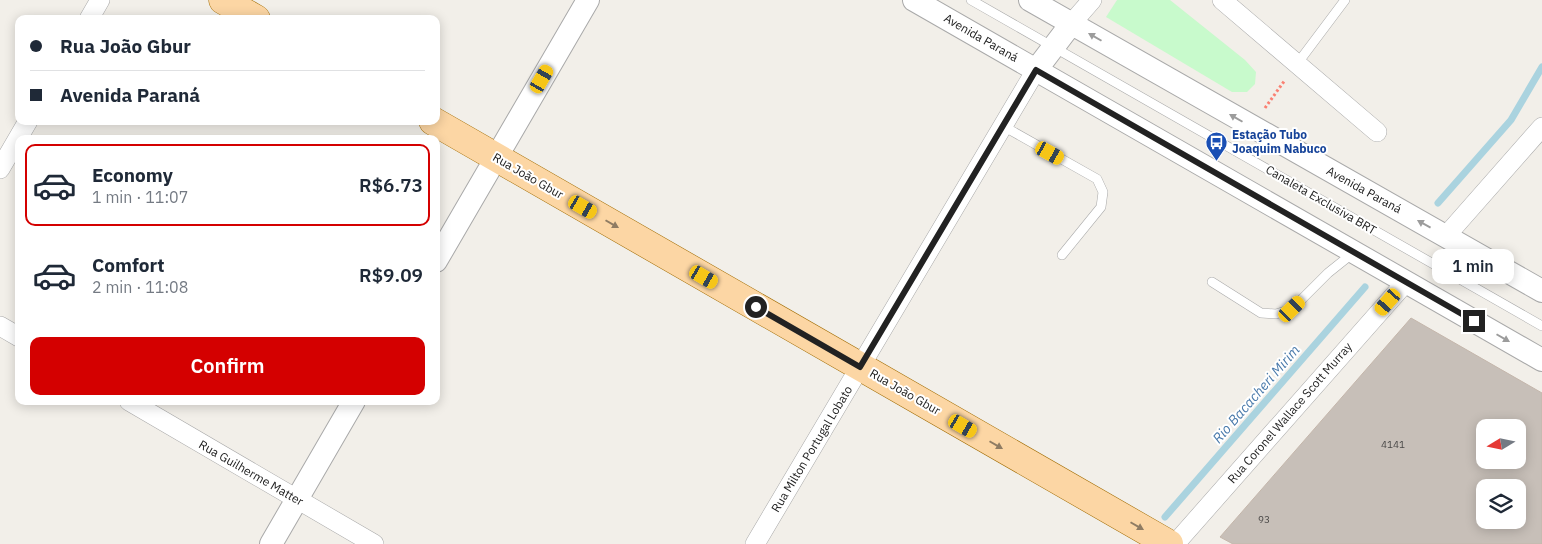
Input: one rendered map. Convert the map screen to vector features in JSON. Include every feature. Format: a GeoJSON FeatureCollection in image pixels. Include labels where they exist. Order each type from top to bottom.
{"type":"FeatureCollection","features":[{"type":"Feature","properties":{"kind":"main road"},"geometry":{"type":"LineString","coordinates":[[223,0],[249,15]]}},
{"type":"Feature","properties":{"kind":"main road","name":"Rua João Gbur"},"geometry":{"type":"LineString","coordinates":[[440,125],[1169,544]]}},
{"type":"Feature","properties":{"kind":"street"},"geometry":{"type":"LineString","coordinates":[[91,15],[100,0]]}},
{"type":"Feature","properties":{"kind":"street"},"geometry":{"type":"LineString","coordinates":[[440,254],[588,0]]}},
{"type":"Feature","properties":{"kind":"street","name":"Avenida Paraná"},"geometry":{"type":"LineString","coordinates":[[914,0],[1542,360]]}},
{"type":"Feature","properties":{"kind":"street","name":"Avenida Paraná"},"geometry":{"type":"LineString","coordinates":[[1030,0],[1542,291]]}},
{"type":"Feature","properties":{"kind":"street"},"geometry":{"type":"LineString","coordinates":[[1036,70],[1092,0]]}},
{"type":"Feature","properties":{"kind":"street"},"geometry":{"type":"LineString","coordinates":[[1222,0],[1377,132]]}},
{"type":"Feature","properties":{"kind":"street","name":"Rua Milton Portugal Lobato"},"geometry":{"type":"LineString","coordinates":[[755,544],[1036,70]]}},
{"type":"Feature","properties":{"kind":"street"},"geometry":{"type":"LineString","coordinates":[[1446,236],[1542,127]]}},
{"type":"Feature","properties":{"kind":"street"},"geometry":{"type":"LineString","coordinates":[[0,169],[15,143]]}},
{"type":"Feature","properties":{"kind":"street","name":"Rua Coronel Wallace Scott Murray"},"geometry":{"type":"LineString","coordinates":[[1175,544],[1406,282]]}},
{"type":"Feature","properties":{"kind":"street"},"geometry":{"type":"LineString","coordinates":[[0,326],[15,335]]}},
{"type":"Feature","properties":{"kind":"street","name":"Rua Guilherme Matter"},"geometry":{"type":"LineString","coordinates":[[136,405],[374,544]]}},
{"type":"Feature","properties":{"kind":"street"},"geometry":{"type":"LineString","coordinates":[[271,544],[352,405]]}},
{"type":"Feature","properties":{"kind":"lane","name":"Canaleta Exclusiva BRT"},"geometry":{"type":"LineString","coordinates":[[971,0],[1542,326]]}},
{"type":"Feature","properties":{"kind":"lane"},"geometry":{"type":"LineString","coordinates":[[1297,64],[1345,0]]}},
{"type":"Feature","properties":{"kind":"lane"},"geometry":{"type":"LineString","coordinates":[[1003,126],[1097,179],[1103,192],[1101,207],[1062,255]]}},
{"type":"Feature","properties":{"kind":"lane"},"geometry":{"type":"LineString","coordinates":[[1212,282],[1261,313],[1276,314],[1292,309],[1328,273],[1353,252]]}},
{"type":"Feature","properties":{"kind":"path"},"geometry":{"type":"LineString","coordinates":[[1252,127],[1297,64]]}},
{"type":"Feature","properties":{"kind":"green space"},"geometry":{"type":"Polygon","coordinates":[[[1117,0],[1170,0],[1245,60],[1256,72],[1255,84],[1247,92],[1232,92],[1106,17],[1117,0]]]}},
{"type":"Feature","properties":{"kind":"building"},"geometry":{"type":"Polygon","coordinates":[[[1411,318],[1542,393],[1542,544],[1233,544],[1220,537],[1411,318]]]}},
{"type":"Feature","properties":{"kind":"waterway","name":"Rio Bacacheri Mirim"},"geometry":{"type":"LineString","coordinates":[[1438,203],[1511,120],[1542,67]]}},
{"type":"Feature","properties":{"kind":"waterway","name":"Rio Bacacheri Mirim"},"geometry":{"type":"LineString","coordinates":[[1165,517],[1365,287]]}},
{"type":"Feature","properties":{"kind":"place","name":"Estação Tubo Joaquim Nabuco"},"geometry":{"type":"Point","coordinates":[1216,161]}},
{"type":"Feature","properties":{"kind":"route"},"geometry":{"type":"LineString","coordinates":[[756,307],[860,367],[1036,70],[1474,321]]}}]}
